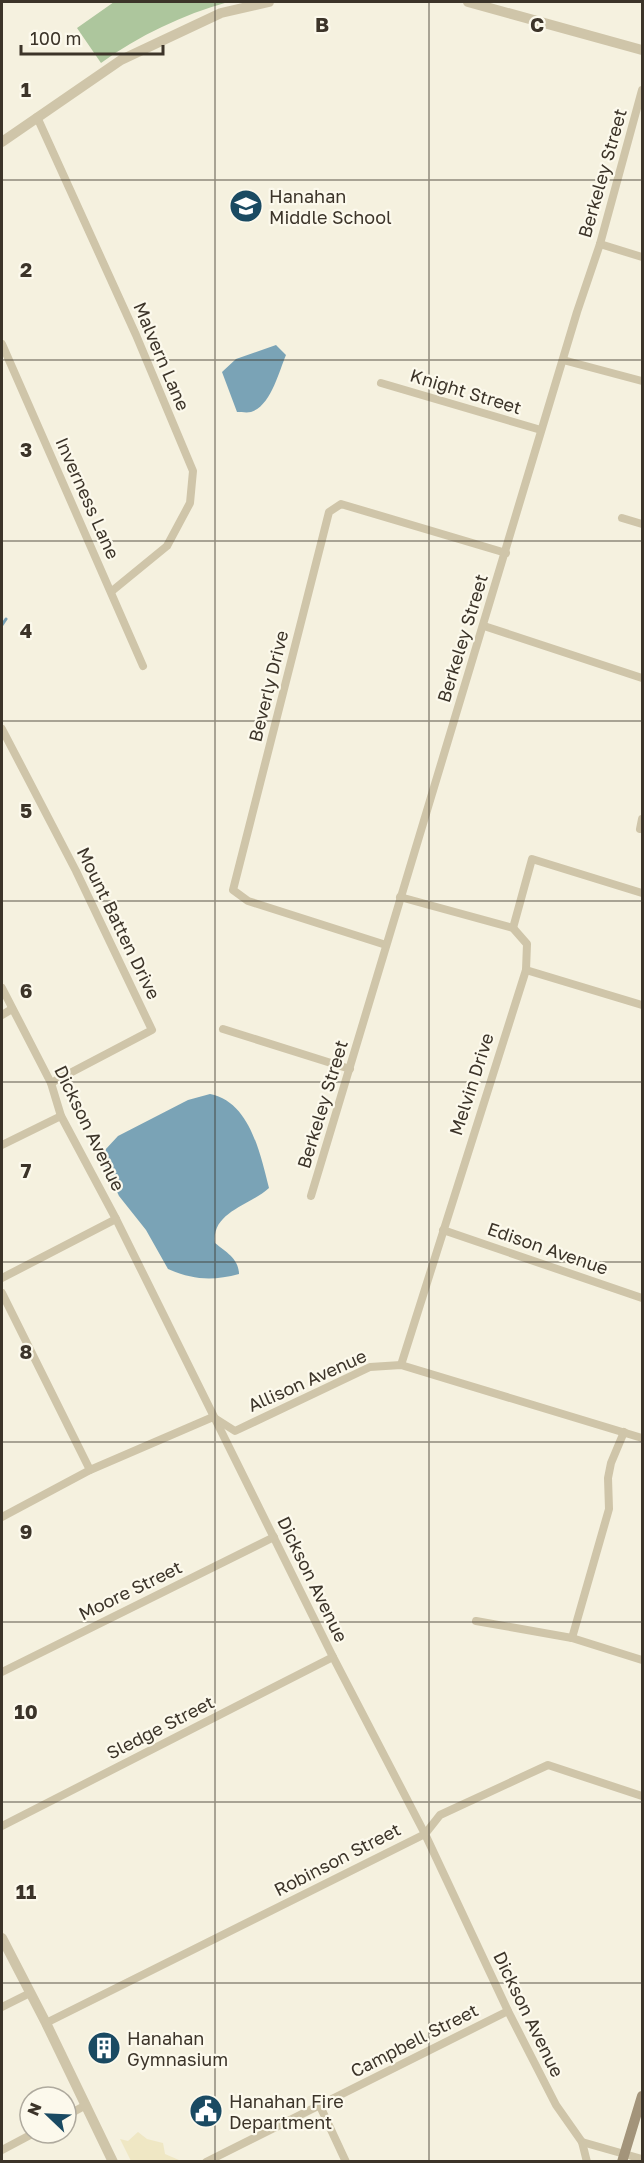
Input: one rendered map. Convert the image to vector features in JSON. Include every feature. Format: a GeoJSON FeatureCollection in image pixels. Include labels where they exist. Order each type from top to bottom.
{"type":"FeatureCollection","features":[{"type":"Feature","properties":{"kind":"main road"},"geometry":{"type":"LineString","coordinates":[[623,2158],[642,2096]]}},
{"type":"Feature","properties":{"kind":"street"},"geometry":{"type":"LineString","coordinates":[[2,142],[106,69],[154,42],[221,13],[269,2]]}},
{"type":"Feature","properties":{"kind":"street"},"geometry":{"type":"LineString","coordinates":[[468,2],[642,50]]}},
{"type":"Feature","properties":{"kind":"street","name":"Berkeley Street"},"geometry":{"type":"LineString","coordinates":[[311,1196],[506,553],[541,430],[600,244],[642,90]]}},
{"type":"Feature","properties":{"kind":"street","name":"Malvern Lane"},"geometry":{"type":"LineString","coordinates":[[37,117],[136,335],[193,471],[190,503],[167,546],[112,591]]}},
{"type":"Feature","properties":{"kind":"street"},"geometry":{"type":"LineString","coordinates":[[600,244],[642,257]]}},
{"type":"Feature","properties":{"kind":"street","name":"Inverness Lane"},"geometry":{"type":"LineString","coordinates":[[2,344],[143,666]]}},
{"type":"Feature","properties":{"kind":"street"},"geometry":{"type":"LineString","coordinates":[[563,360],[642,381]]}},
{"type":"Feature","properties":{"kind":"street","name":"Knight Street"},"geometry":{"type":"LineString","coordinates":[[381,383],[541,430]]}},
{"type":"Feature","properties":{"kind":"street","name":"Beverly Drive"},"geometry":{"type":"LineString","coordinates":[[386,945],[248,901],[233,890],[329,512],[341,504],[506,553]]}},
{"type":"Feature","properties":{"kind":"street"},"geometry":{"type":"LineString","coordinates":[[622,518],[642,524]]}},
{"type":"Feature","properties":{"kind":"street"},"geometry":{"type":"LineString","coordinates":[[483,626],[642,678]]}},
{"type":"Feature","properties":{"kind":"street","name":"Mount Batten Drive"},"geometry":{"type":"LineString","coordinates":[[2,729],[76,871],[153,1030],[51,1083]]}},
{"type":"Feature","properties":{"kind":"street"},"geometry":{"type":"LineString","coordinates":[[640,829],[642,819]]}},
{"type":"Feature","properties":{"kind":"street"},"geometry":{"type":"LineString","coordinates":[[400,897],[513,928],[532,859],[642,893]]}},
{"type":"Feature","properties":{"kind":"street","name":"Melvin Drive"},"geometry":{"type":"LineString","coordinates":[[401,1365],[526,969],[527,944],[513,928]]}},
{"type":"Feature","properties":{"kind":"street"},"geometry":{"type":"LineString","coordinates":[[526,969],[642,1005]]}},
{"type":"Feature","properties":{"kind":"street","name":"Dickson Avenue"},"geometry":{"type":"LineString","coordinates":[[2,988],[51,1083],[62,1116],[116,1219],[333,1657],[424,1834],[508,2011],[556,2105],[582,2142]]}},
{"type":"Feature","properties":{"kind":"street"},"geometry":{"type":"LineString","coordinates":[[2,1014],[12,1010]]}},
{"type":"Feature","properties":{"kind":"street"},"geometry":{"type":"LineString","coordinates":[[223,1029],[350,1069]]}},
{"type":"Feature","properties":{"kind":"street"},"geometry":{"type":"LineString","coordinates":[[2,1146],[62,1116]]}},
{"type":"Feature","properties":{"kind":"street"},"geometry":{"type":"LineString","coordinates":[[2,1278],[116,1219]]}},
{"type":"Feature","properties":{"kind":"street","name":"Edison Avenue"},"geometry":{"type":"LineString","coordinates":[[443,1230],[642,1298]]}},
{"type":"Feature","properties":{"kind":"street"},"geometry":{"type":"LineString","coordinates":[[2,1293],[90,1470]]}},
{"type":"Feature","properties":{"kind":"street","name":"Allison Avenue"},"geometry":{"type":"LineString","coordinates":[[213,1417],[235,1431],[370,1367],[401,1365],[642,1438]]}},
{"type":"Feature","properties":{"kind":"street"},"geometry":{"type":"LineString","coordinates":[[2,1516],[90,1470],[213,1417]]}},
{"type":"Feature","properties":{"kind":"street"},"geometry":{"type":"LineString","coordinates":[[572,1638],[609,1509],[608,1478],[611,1464],[624,1432]]}},
{"type":"Feature","properties":{"kind":"street","name":"Moore Street"},"geometry":{"type":"LineString","coordinates":[[2,1672],[274,1537]]}},
{"type":"Feature","properties":{"kind":"street"},"geometry":{"type":"LineString","coordinates":[[476,1621],[572,1638],[642,1660]]}},
{"type":"Feature","properties":{"kind":"street","name":"Sledge Street"},"geometry":{"type":"LineString","coordinates":[[2,1826],[333,1657]]}},
{"type":"Feature","properties":{"kind":"street","name":"Robinson Street"},"geometry":{"type":"LineString","coordinates":[[46,2023],[424,1834],[440,1815],[548,1765],[642,1796]]}},
{"type":"Feature","properties":{"kind":"street"},"geometry":{"type":"LineString","coordinates":[[2,1938],[113,2162]]}},
{"type":"Feature","properties":{"kind":"street"},"geometry":{"type":"LineString","coordinates":[[2,2007],[30,1993]]}},
{"type":"Feature","properties":{"kind":"street","name":"Campbell Street"},"geometry":{"type":"LineString","coordinates":[[206,2162],[508,2011]]}},
{"type":"Feature","properties":{"kind":"street"},"geometry":{"type":"LineString","coordinates":[[78,2109],[86,2105]]}},
{"type":"Feature","properties":{"kind":"street"},"geometry":{"type":"LineString","coordinates":[[320,2106],[346,2162]]}},
{"type":"Feature","properties":{"kind":"street"},"geometry":{"type":"LineString","coordinates":[[2,2150],[18,2142]]}},
{"type":"Feature","properties":{"kind":"street"},"geometry":{"type":"LineString","coordinates":[[582,2142],[623,2158],[642,2159]]}},
{"type":"Feature","properties":{"kind":"street"},"geometry":{"type":"LineString","coordinates":[[582,2142],[587,2162]]}},
{"type":"Feature","properties":{"kind":"green space"},"geometry":{"type":"Polygon","coordinates":[[[114,2],[228,2],[162,27],[131,43],[101,63],[77,28],[114,2]]]}},
{"type":"Feature","properties":{"kind":"shaded area"},"geometry":{"type":"Polygon","coordinates":[[[138,2132],[147,2139],[163,2143],[165,2154],[179,2160],[131,2161],[120,2139],[128,2141],[138,2132]]]}},
{"type":"Feature","properties":{"kind":"water"},"geometry":{"type":"Polygon","coordinates":[[[276,345],[286,355],[269,396],[258,408],[249,412],[237,412],[222,372],[236,359],[276,345]]]}},
{"type":"Feature","properties":{"kind":"water"},"geometry":{"type":"Polygon","coordinates":[[[210,1094],[224,1099],[244,1118],[257,1145],[269,1188],[234,1210],[219,1224],[215,1232],[215,1243],[234,1260],[239,1274],[220,1278],[195,1277],[168,1269],[146,1230],[119,1196],[104,1164],[105,1150],[118,1136],[188,1100],[210,1094]]]}},
{"type":"Feature","properties":{"kind":"waterway"},"geometry":{"type":"LineString","coordinates":[[2,625],[6,619]]}},
{"type":"Feature","properties":{"kind":"place","name":"Hanahan Middle School"},"geometry":{"type":"Point","coordinates":[246,206]}},
{"type":"Feature","properties":{"kind":"place","name":"Hanahan Gymnasium"},"geometry":{"type":"Point","coordinates":[104,2048]}},
{"type":"Feature","properties":{"kind":"place","name":"Hanahan Fire Department"},"geometry":{"type":"Point","coordinates":[206,2111]}}]}
